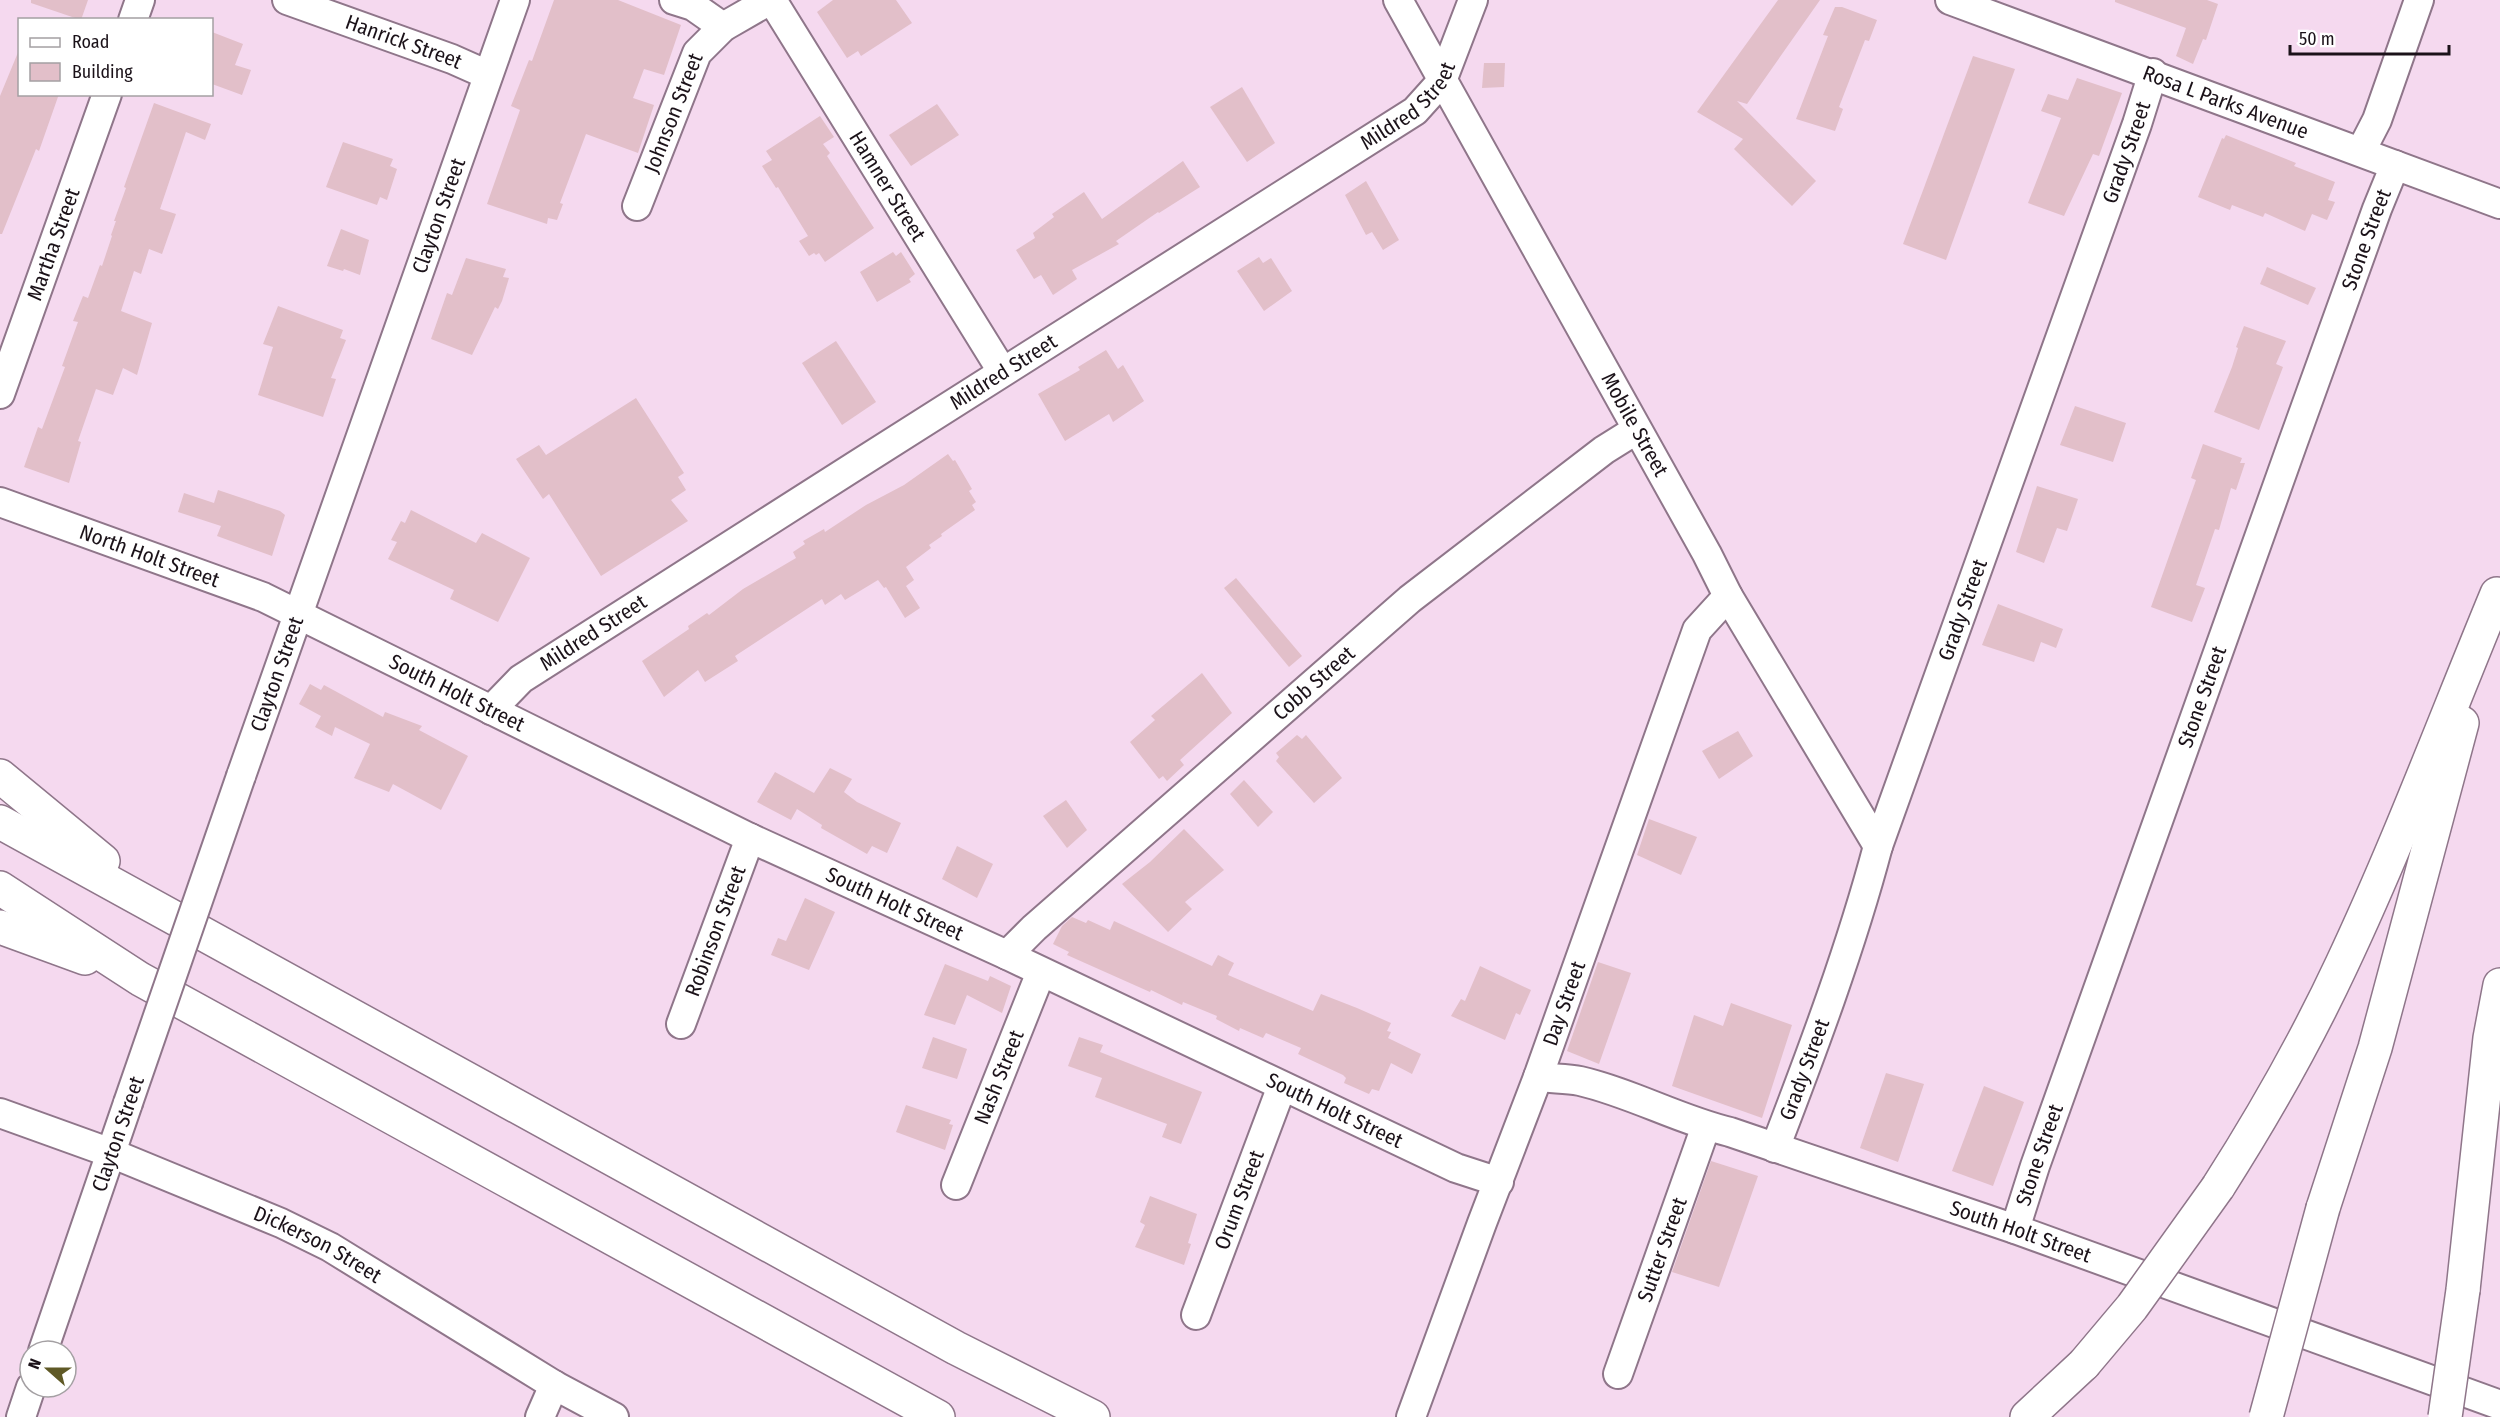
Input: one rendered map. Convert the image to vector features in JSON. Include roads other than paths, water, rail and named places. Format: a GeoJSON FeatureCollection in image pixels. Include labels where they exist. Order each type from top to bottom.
{"type":"FeatureCollection","features":[{"type":"Feature","properties":{"kind":"highway"},"geometry":{"type":"LineString","coordinates":[[2027,1417],[2084,1364],[2132,1307],[2218,1187],[2272,1098],[2345,958],[2385,867],[2498,588]]}},
{"type":"Feature","properties":{"kind":"highway"},"geometry":{"type":"LineString","coordinates":[[2266,1417],[2323,1208],[2375,1048],[2498,588]]}},
{"type":"Feature","properties":{"kind":"highway"},"geometry":{"type":"LineString","coordinates":[[0,776],[162,910]]}},
{"type":"Feature","properties":{"kind":"highway"},"geometry":{"type":"LineString","coordinates":[[0,822],[956,1348],[1093,1417]]}},
{"type":"Feature","properties":{"kind":"highway"},"geometry":{"type":"LineString","coordinates":[[0,888],[140,979],[938,1417]]}},
{"type":"Feature","properties":{"kind":"highway"},"geometry":{"type":"LineString","coordinates":[[0,927],[140,979]]}},
{"type":"Feature","properties":{"kind":"highway"},"geometry":{"type":"LineString","coordinates":[[2445,1417],[2463,1290],[2490,1038],[2500,985]]}},
{"type":"Feature","properties":{"kind":"street"},"geometry":{"type":"LineString","coordinates":[[135,18],[140,0]]}},
{"type":"Feature","properties":{"kind":"street","name":"Hanrick Street"},"geometry":{"type":"LineString","coordinates":[[287,0],[452,59],[488,75]]}},
{"type":"Feature","properties":{"kind":"street","name":"Clayton Street"},"geometry":{"type":"LineString","coordinates":[[47,1339],[241,776],[515,0]]}},
{"type":"Feature","properties":{"kind":"street"},"geometry":{"type":"LineString","coordinates":[[674,0],[693,6],[723,27]]}},
{"type":"Feature","properties":{"kind":"street","name":"Johnson Street"},"geometry":{"type":"LineString","coordinates":[[637,206],[693,59],[723,27],[771,0]]}},
{"type":"Feature","properties":{"kind":"street","name":"Hamner Street"},"geometry":{"type":"LineString","coordinates":[[771,0],[1002,371]]}},
{"type":"Feature","properties":{"kind":"street","name":"Mobile Street"},"geometry":{"type":"LineString","coordinates":[[1398,0],[1707,554],[1728,596],[1878,846]]}},
{"type":"Feature","properties":{"kind":"street","name":"Mildred Street"},"geometry":{"type":"LineString","coordinates":[[491,710],[521,679],[920,426],[1002,371],[1113,304],[1415,111],[1442,81],[1473,0]]}},
{"type":"Feature","properties":{"kind":"street","name":"Rosa L Parks Avenue"},"geometry":{"type":"LineString","coordinates":[[1950,0],[2500,204]]}},
{"type":"Feature","properties":{"kind":"street"},"geometry":{"type":"LineString","coordinates":[[2361,151],[2377,120],[2419,0]]}},
{"type":"Feature","properties":{"kind":"street","name":"Grady Street"},"geometry":{"type":"LineString","coordinates":[[1775,1149],[1865,895],[1878,846],[2153,74]]}},
{"type":"Feature","properties":{"kind":"street","name":"Martha Street"},"geometry":{"type":"LineString","coordinates":[[0,394],[106,96]]}},
{"type":"Feature","properties":{"kind":"street","name":"Stone Street"},"geometry":{"type":"LineString","coordinates":[[2015,1229],[2039,1154],[2292,444],[2377,209],[2396,165]]}},
{"type":"Feature","properties":{"kind":"street","name":"Cobb Street"},"geometry":{"type":"LineString","coordinates":[[1007,956],[1034,928],[1410,599],[1604,450],[1636,430]]}},
{"type":"Feature","properties":{"kind":"street","name":"North Holt Street"},"geometry":{"type":"LineString","coordinates":[[0,502],[263,597],[298,614]]}},
{"type":"Feature","properties":{"kind":"street","name":"Day Street"},"geometry":{"type":"LineString","coordinates":[[1411,1417],[1538,1077],[1698,630],[1728,596]]}},
{"type":"Feature","properties":{"kind":"street","name":"South Holt Street"},"geometry":{"type":"LineString","coordinates":[[298,614],[750,838],[1007,956],[1456,1168],[1499,1182]]}},
{"type":"Feature","properties":{"kind":"street","name":"Robinson Street"},"geometry":{"type":"LineString","coordinates":[[681,1024],[750,838]]}},
{"type":"Feature","properties":{"kind":"street","name":"Nash Street"},"geometry":{"type":"LineString","coordinates":[[956,1185],[1041,972]]}},
{"type":"Feature","properties":{"kind":"street","name":"South Holt Street"},"geometry":{"type":"LineString","coordinates":[[1538,1077],[1580,1081],[1680,1114],[1706,1126],[1730,1132],[2015,1229],[2500,1405]]}},
{"type":"Feature","properties":{"kind":"street","name":"Orum Street"},"geometry":{"type":"LineString","coordinates":[[1196,1315],[1282,1086]]}},
{"type":"Feature","properties":{"kind":"street","name":"Dickerson Street"},"geometry":{"type":"LineString","coordinates":[[0,1113],[111,1153],[281,1223],[330,1247],[554,1385],[614,1417]]}},
{"type":"Feature","properties":{"kind":"street","name":"Sutter Street"},"geometry":{"type":"LineString","coordinates":[[1618,1374],[1706,1126]]}},
{"type":"Feature","properties":{"kind":"street"},"geometry":{"type":"LineString","coordinates":[[540,1417],[554,1385]]}},
{"type":"Feature","properties":{"kind":"street"},"geometry":{"type":"LineString","coordinates":[[21,1417],[27,1399]]}}]}
